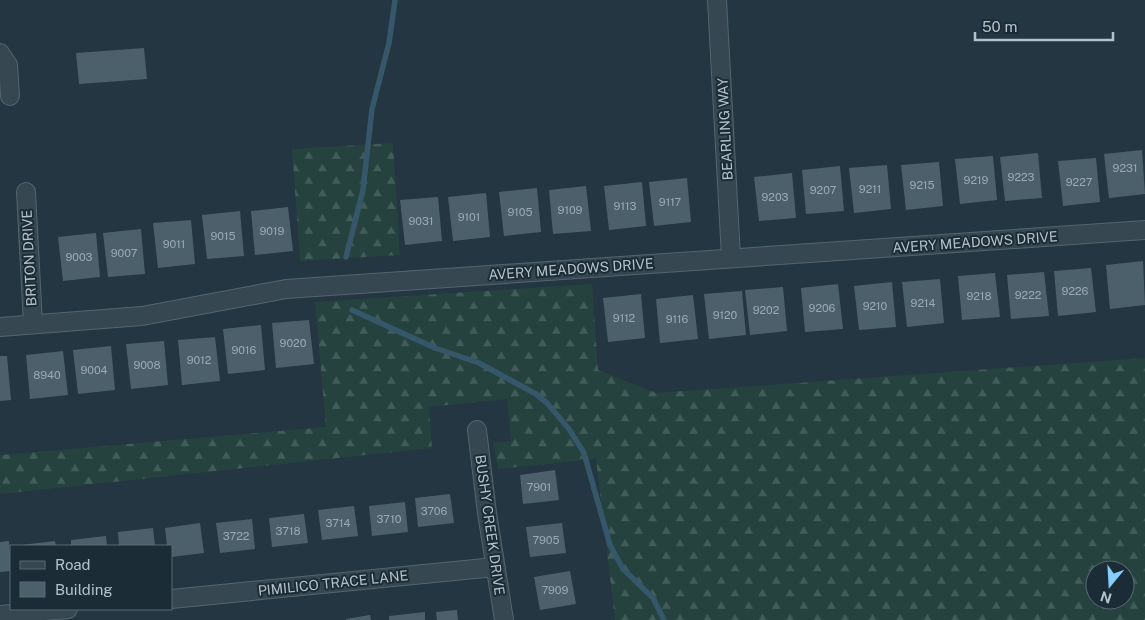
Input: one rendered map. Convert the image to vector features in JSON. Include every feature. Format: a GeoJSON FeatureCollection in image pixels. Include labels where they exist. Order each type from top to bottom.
{"type":"FeatureCollection","features":[{"type":"Feature","properties":{"kind":"street","name":"BEARLING WAY"},"geometry":{"type":"LineString","coordinates":[[717,0],[731,257]]}},
{"type":"Feature","properties":{"kind":"street"},"geometry":{"type":"LineString","coordinates":[[0,53],[8,65],[10,96]]}},
{"type":"Feature","properties":{"kind":"street","name":"BRITON DRIVE"},"geometry":{"type":"LineString","coordinates":[[26,192],[33,324]]}},
{"type":"Feature","properties":{"kind":"street","name":"AVERY MEADOWS DRIVE"},"geometry":{"type":"LineString","coordinates":[[0,327],[142,316],[286,289],[1145,230]]}},
{"type":"Feature","properties":{"kind":"street","name":"BUSHY CREEK DRIVE"},"geometry":{"type":"LineString","coordinates":[[477,430],[504,620]]}},
{"type":"Feature","properties":{"kind":"street","name":"PIMILICO TRACE LANE"},"geometry":{"type":"LineString","coordinates":[[172,599],[495,567]]}},
{"type":"Feature","properties":{"kind":"street"},"geometry":{"type":"LineString","coordinates":[[0,615],[57,610]]}},
{"type":"Feature","properties":{"kind":"green space"},"geometry":{"type":"Polygon","coordinates":[[[393,143],[400,255],[300,261],[292,149],[393,143]]]}},
{"type":"Feature","properties":{"kind":"green space"},"geometry":{"type":"Polygon","coordinates":[[[592,284],[598,370],[656,393],[1145,358],[1145,620],[615,620],[596,459],[498,469],[493,443],[511,441],[507,399],[429,407],[432,448],[0,494],[0,455],[326,427],[315,302],[592,284]]]}},
{"type":"Feature","properties":{"kind":"building"},"geometry":{"type":"Polygon","coordinates":[[[144,48],[147,79],[79,84],[76,53],[144,48]]]}},
{"type":"Feature","properties":{"kind":"building"},"geometry":{"type":"Polygon","coordinates":[[[1142,150],[1145,194],[1109,198],[1104,154],[1142,150]]]}},
{"type":"Feature","properties":{"kind":"building"},"geometry":{"type":"Polygon","coordinates":[[[1038,153],[1042,198],[1005,201],[1000,157],[1038,153]]]}},
{"type":"Feature","properties":{"kind":"building"},"geometry":{"type":"Polygon","coordinates":[[[993,156],[997,200],[960,204],[955,159],[993,156]]]}},
{"type":"Feature","properties":{"kind":"building"},"geometry":{"type":"Polygon","coordinates":[[[1096,158],[1100,202],[1063,206],[1058,161],[1096,158]]]}},
{"type":"Feature","properties":{"kind":"building"},"geometry":{"type":"Polygon","coordinates":[[[939,162],[943,206],[906,210],[901,165],[939,162]]]}},
{"type":"Feature","properties":{"kind":"building"},"geometry":{"type":"Polygon","coordinates":[[[887,165],[891,209],[854,213],[849,168],[887,165]]]}},
{"type":"Feature","properties":{"kind":"building"},"geometry":{"type":"Polygon","coordinates":[[[840,166],[844,211],[806,214],[802,170],[840,166]]]}},
{"type":"Feature","properties":{"kind":"building"},"geometry":{"type":"Polygon","coordinates":[[[792,173],[796,218],[759,221],[754,177],[792,173]]]}},
{"type":"Feature","properties":{"kind":"building"},"geometry":{"type":"Polygon","coordinates":[[[687,178],[691,222],[654,226],[649,182],[687,178]]]}},
{"type":"Feature","properties":{"kind":"building"},"geometry":{"type":"Polygon","coordinates":[[[642,182],[646,226],[609,230],[604,186],[642,182]]]}},
{"type":"Feature","properties":{"kind":"building"},"geometry":{"type":"Polygon","coordinates":[[[586,186],[591,231],[553,234],[549,190],[586,186]]]}},
{"type":"Feature","properties":{"kind":"building"},"geometry":{"type":"Polygon","coordinates":[[[537,188],[541,232],[504,236],[499,192],[537,188]]]}},
{"type":"Feature","properties":{"kind":"building"},"geometry":{"type":"Polygon","coordinates":[[[486,193],[490,237],[453,241],[448,197],[486,193]]]}},
{"type":"Feature","properties":{"kind":"building"},"geometry":{"type":"Polygon","coordinates":[[[438,197],[442,241],[405,245],[400,200],[438,197]]]}},
{"type":"Feature","properties":{"kind":"building"},"geometry":{"type":"Polygon","coordinates":[[[288,207],[293,251],[255,255],[251,211],[288,207]]]}},
{"type":"Feature","properties":{"kind":"building"},"geometry":{"type":"Polygon","coordinates":[[[240,211],[244,256],[207,259],[202,215],[240,211]]]}},
{"type":"Feature","properties":{"kind":"building"},"geometry":{"type":"Polygon","coordinates":[[[191,220],[195,264],[158,268],[153,223],[191,220]]]}},
{"type":"Feature","properties":{"kind":"building"},"geometry":{"type":"Polygon","coordinates":[[[141,229],[145,274],[108,277],[103,233],[141,229]]]}},
{"type":"Feature","properties":{"kind":"building"},"geometry":{"type":"Polygon","coordinates":[[[96,233],[100,277],[63,281],[58,237],[96,233]]]}},
{"type":"Feature","properties":{"kind":"building"},"geometry":{"type":"Polygon","coordinates":[[[1143,261],[1145,305],[1110,309],[1106,265],[1143,261]]]}},
{"type":"Feature","properties":{"kind":"building"},"geometry":{"type":"Polygon","coordinates":[[[1091,268],[1096,312],[1058,316],[1054,271],[1091,268]]]}},
{"type":"Feature","properties":{"kind":"building"},"geometry":{"type":"Polygon","coordinates":[[[1044,272],[1049,316],[1011,319],[1007,275],[1044,272]]]}},
{"type":"Feature","properties":{"kind":"building"},"geometry":{"type":"Polygon","coordinates":[[[995,273],[1000,317],[962,320],[958,276],[995,273]]]}},
{"type":"Feature","properties":{"kind":"building"},"geometry":{"type":"Polygon","coordinates":[[[940,279],[944,323],[907,327],[902,282],[940,279]]]}},
{"type":"Feature","properties":{"kind":"building"},"geometry":{"type":"Polygon","coordinates":[[[892,282],[896,327],[859,330],[854,286],[892,282]]]}},
{"type":"Feature","properties":{"kind":"building"},"geometry":{"type":"Polygon","coordinates":[[[838,284],[843,329],[805,332],[801,288],[838,284]]]}},
{"type":"Feature","properties":{"kind":"building"},"geometry":{"type":"Polygon","coordinates":[[[783,287],[787,331],[750,335],[745,290],[783,287]]]}},
{"type":"Feature","properties":{"kind":"building"},"geometry":{"type":"Polygon","coordinates":[[[742,291],[746,335],[709,339],[704,294],[742,291]]]}},
{"type":"Feature","properties":{"kind":"building"},"geometry":{"type":"Polygon","coordinates":[[[641,294],[645,338],[608,342],[603,298],[641,294]]]}},
{"type":"Feature","properties":{"kind":"building"},"geometry":{"type":"Polygon","coordinates":[[[693,295],[698,339],[660,343],[656,299],[693,295]]]}},
{"type":"Feature","properties":{"kind":"building"},"geometry":{"type":"Polygon","coordinates":[[[309,320],[314,364],[276,368],[272,323],[309,320]]]}},
{"type":"Feature","properties":{"kind":"building"},"geometry":{"type":"Polygon","coordinates":[[[261,325],[265,370],[228,374],[223,329],[261,325]]]}},
{"type":"Feature","properties":{"kind":"building"},"geometry":{"type":"Polygon","coordinates":[[[215,337],[220,381],[182,385],[178,340],[215,337]]]}},
{"type":"Feature","properties":{"kind":"building"},"geometry":{"type":"Polygon","coordinates":[[[164,341],[168,385],[131,389],[126,344],[164,341]]]}},
{"type":"Feature","properties":{"kind":"building"},"geometry":{"type":"Polygon","coordinates":[[[111,346],[115,390],[78,394],[73,350],[111,346]]]}},
{"type":"Feature","properties":{"kind":"building"},"geometry":{"type":"Polygon","coordinates":[[[63,351],[68,395],[30,399],[26,355],[63,351]]]}},
{"type":"Feature","properties":{"kind":"building"},"geometry":{"type":"Polygon","coordinates":[[[0,356],[7,356],[11,400],[0,401],[0,356]]]}},
{"type":"Feature","properties":{"kind":"building"},"geometry":{"type":"Polygon","coordinates":[[[555,470],[559,500],[523,504],[520,475],[555,470]]]}},
{"type":"Feature","properties":{"kind":"building"},"geometry":{"type":"Polygon","coordinates":[[[450,494],[454,523],[418,527],[415,498],[450,494]]]}},
{"type":"Feature","properties":{"kind":"building"},"geometry":{"type":"Polygon","coordinates":[[[405,502],[408,532],[372,536],[369,506],[405,502]]]}},
{"type":"Feature","properties":{"kind":"building"},"geometry":{"type":"Polygon","coordinates":[[[354,506],[358,536],[322,540],[318,510],[354,506]]]}},
{"type":"Feature","properties":{"kind":"building"},"geometry":{"type":"Polygon","coordinates":[[[304,514],[308,543],[272,547],[269,518],[304,514]]]}},
{"type":"Feature","properties":{"kind":"building"},"geometry":{"type":"Polygon","coordinates":[[[252,519],[255,549],[220,553],[216,523],[252,519]]]}},
{"type":"Feature","properties":{"kind":"building"},"geometry":{"type":"Polygon","coordinates":[[[200,523],[204,553],[172,557],[172,545],[167,545],[165,528],[200,523]]]}},
{"type":"Feature","properties":{"kind":"building"},"geometry":{"type":"Polygon","coordinates":[[[562,523],[566,553],[530,557],[526,527],[562,523]]]}},
{"type":"Feature","properties":{"kind":"building"},"geometry":{"type":"Polygon","coordinates":[[[153,528],[155,545],[119,545],[118,532],[153,528]]]}},
{"type":"Feature","properties":{"kind":"building"},"geometry":{"type":"Polygon","coordinates":[[[106,536],[107,545],[71,545],[71,540],[106,536]]]}},
{"type":"Feature","properties":{"kind":"building"},"geometry":{"type":"Polygon","coordinates":[[[9,541],[10,571],[0,572],[0,542],[9,541]]]}},
{"type":"Feature","properties":{"kind":"building"},"geometry":{"type":"Polygon","coordinates":[[[55,541],[56,545],[21,545],[55,541]]]}},
{"type":"Feature","properties":{"kind":"building"},"geometry":{"type":"Polygon","coordinates":[[[570,571],[576,604],[540,610],[534,577],[570,571]]]}},
{"type":"Feature","properties":{"kind":"building"},"geometry":{"type":"Polygon","coordinates":[[[457,610],[458,620],[437,620],[436,612],[457,610]]]}},
{"type":"Feature","properties":{"kind":"building"},"geometry":{"type":"Polygon","coordinates":[[[425,612],[425,620],[389,620],[389,616],[425,612]]]}},
{"type":"Feature","properties":{"kind":"building"},"geometry":{"type":"Polygon","coordinates":[[[370,615],[371,620],[346,620],[346,619],[370,615]]]}},
{"type":"Feature","properties":{"kind":"waterway"},"geometry":{"type":"LineString","coordinates":[[346,257],[363,190],[372,109],[389,43],[395,0]]}},
{"type":"Feature","properties":{"kind":"waterway"},"geometry":{"type":"LineString","coordinates":[[352,310],[435,348],[479,363],[536,394],[547,403],[569,429],[584,453],[610,545],[623,569],[653,598],[664,620]]}}]}
